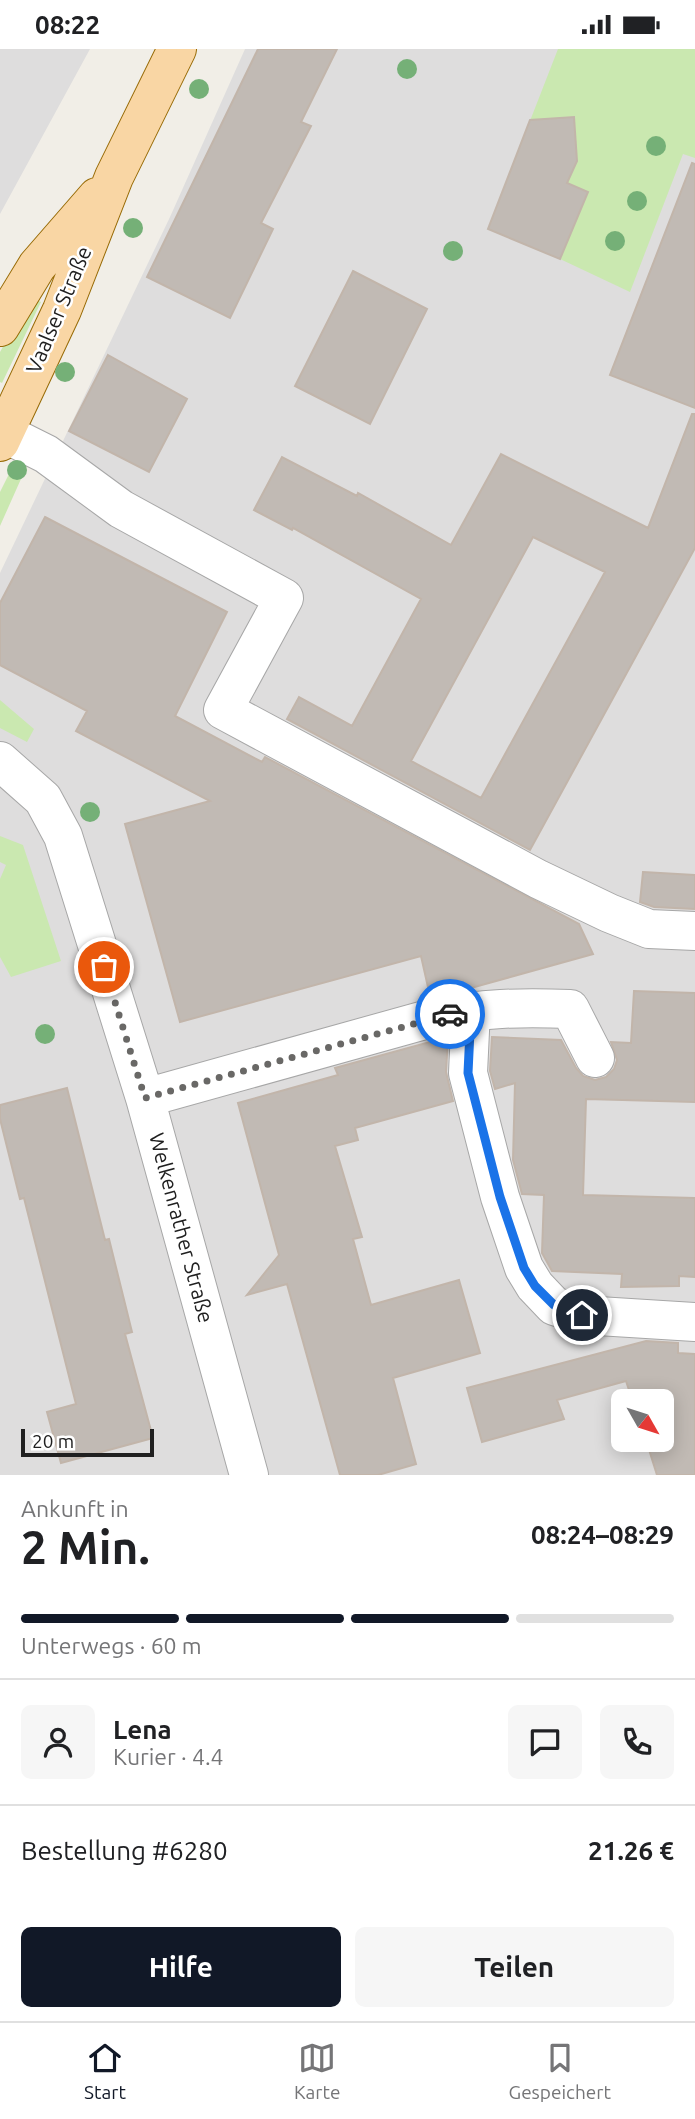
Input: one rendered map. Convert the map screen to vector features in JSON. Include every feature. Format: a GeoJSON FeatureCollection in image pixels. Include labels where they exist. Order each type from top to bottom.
{"type":"FeatureCollection","features":[{"type":"Feature","properties":{"kind":"main road","name":"Vaalser Straße"},"geometry":{"type":"LineString","coordinates":[[2,438],[62,310],[114,177],[177,49]]}},
{"type":"Feature","properties":{"kind":"main road","name":"Vaalser Straße"},"geometry":{"type":"LineString","coordinates":[[0,327],[37,266],[114,177]]}},
{"type":"Feature","properties":{"kind":"street"},"geometry":{"type":"LineString","coordinates":[[2,438],[46,454],[121,509],[284,598],[223,710],[538,879],[609,913],[649,929],[695,931]]}},
{"type":"Feature","properties":{"kind":"street","name":"Welkenrather Straße"},"geometry":{"type":"LineString","coordinates":[[0,761],[43,799],[63,836],[145,1098],[249,1475]]}},
{"type":"Feature","properties":{"kind":"street"},"geometry":{"type":"LineString","coordinates":[[145,1098],[432,1018],[471,1010],[513,1006],[570,1009],[595,1058]]}},
{"type":"Feature","properties":{"kind":"street"},"geometry":{"type":"LineString","coordinates":[[471,1010],[468,1073],[500,1197],[524,1268],[535,1286],[554,1305],[582,1315],[695,1322]]}},
{"type":"Feature","properties":{"kind":"shaded area"},"geometry":{"type":"Polygon","coordinates":[[[0,49],[90,49],[0,214],[0,49]]]}},
{"type":"Feature","properties":{"kind":"shaded area"},"geometry":{"type":"Polygon","coordinates":[[[245,49],[695,49],[695,1475],[0,1475],[0,573],[170,217],[245,49]]]}},
{"type":"Feature","properties":{"kind":"green space"},"geometry":{"type":"Polygon","coordinates":[[[558,49],[695,49],[695,158],[683,154],[630,292],[560,259],[587,193],[567,183],[576,162],[514,162],[558,49]]]}},
{"type":"Feature","properties":{"kind":"green space"},"geometry":{"type":"Polygon","coordinates":[[[31,297],[41,302],[2,383],[0,352],[31,297]]]}},
{"type":"Feature","properties":{"kind":"green space"},"geometry":{"type":"Polygon","coordinates":[[[18,456],[29,461],[0,526],[0,492],[18,456]]]}},
{"type":"Feature","properties":{"kind":"green space"},"geometry":{"type":"Polygon","coordinates":[[[0,700],[34,729],[27,742],[0,728],[0,700]]]}},
{"type":"Feature","properties":{"kind":"green space"},"geometry":{"type":"Polygon","coordinates":[[[0,836],[23,845],[61,961],[11,977],[0,957],[0,879],[6,865],[0,862],[0,836]]]}},
{"type":"Feature","properties":{"kind":"building"},"geometry":{"type":"Polygon","coordinates":[[[258,49],[337,49],[301,122],[311,126],[261,223],[273,229],[230,318],[147,277],[258,49]]]}},
{"type":"Feature","properties":{"kind":"building"},"geometry":{"type":"Polygon","coordinates":[[[574,117],[577,161],[567,183],[588,192],[560,259],[488,229],[530,120],[574,117]]]}},
{"type":"Feature","properties":{"kind":"building"},"geometry":{"type":"Polygon","coordinates":[[[692,163],[695,164],[695,408],[610,375],[692,163]]]}},
{"type":"Feature","properties":{"kind":"building"},"geometry":{"type":"Polygon","coordinates":[[[353,271],[427,309],[370,424],[295,386],[353,271]]]}},
{"type":"Feature","properties":{"kind":"building"},"geometry":{"type":"Polygon","coordinates":[[[108,355],[187,399],[149,472],[69,431],[108,355]]]}},
{"type":"Feature","properties":{"kind":"building"},"geometry":{"type":"Polygon","coordinates":[[[692,414],[695,414],[695,548],[530,850],[287,719],[299,697],[352,726],[421,599],[293,528],[292,530],[254,510],[282,457],[357,496],[358,493],[451,545],[501,454],[648,528],[692,414]],[[533,537],[411,761],[481,798],[605,572],[533,537]]]}},
{"type":"Feature","properties":{"kind":"building"},"geometry":{"type":"Polygon","coordinates":[[[45,517],[227,612],[175,716],[262,762],[265,757],[579,924],[593,954],[460,991],[430,996],[421,956],[180,1022],[125,824],[210,801],[76,731],[87,711],[0,665],[0,603],[45,517]]]}},
{"type":"Feature","properties":{"kind":"building"},"geometry":{"type":"Polygon","coordinates":[[[643,872],[695,875],[695,909],[654,907],[640,902],[643,872]]]}},
{"type":"Feature","properties":{"kind":"building"},"geometry":{"type":"Polygon","coordinates":[[[634,991],[695,993],[695,1102],[586,1099],[583,1195],[695,1198],[695,1277],[679,1276],[679,1286],[621,1287],[622,1274],[552,1271],[542,1253],[544,1195],[522,1194],[513,1160],[515,1083],[495,1089],[490,1071],[492,1037],[561,1040],[583,1076],[595,1080],[606,1077],[614,1069],[617,1060],[611,1042],[631,1043],[634,991]]]}},
{"type":"Feature","properties":{"kind":"building"},"geometry":{"type":"Polygon","coordinates":[[[448,1037],[446,1072],[453,1101],[355,1128],[358,1140],[335,1146],[362,1237],[353,1239],[371,1305],[459,1280],[480,1353],[393,1378],[416,1464],[378,1475],[340,1475],[287,1284],[247,1295],[279,1255],[238,1103],[338,1075],[335,1068],[448,1037]]]}},
{"type":"Feature","properties":{"kind":"building"},"geometry":{"type":"Polygon","coordinates":[[[67,1088],[105,1240],[109,1239],[132,1332],[125,1334],[153,1438],[61,1463],[47,1412],[76,1404],[24,1198],[20,1199],[0,1119],[0,1105],[67,1088]]]}},
{"type":"Feature","properties":{"kind":"building"},"geometry":{"type":"Polygon","coordinates":[[[646,1341],[678,1343],[678,1353],[695,1354],[695,1475],[657,1475],[650,1453],[674,1453],[674,1389],[629,1389],[626,1381],[557,1400],[564,1419],[482,1442],[467,1388],[646,1341]]]}},
{"type":"Feature","properties":{"kind":"way so far"},"geometry":{"type":"LineString","coordinates":[[104,967],[145,1098],[450,1014]]}},
{"type":"Feature","properties":{"kind":"route"},"geometry":{"type":"LineString","coordinates":[[450,1014],[471,1010],[468,1073],[500,1197],[524,1268],[544,1297],[554,1305],[582,1315]]}}]}
